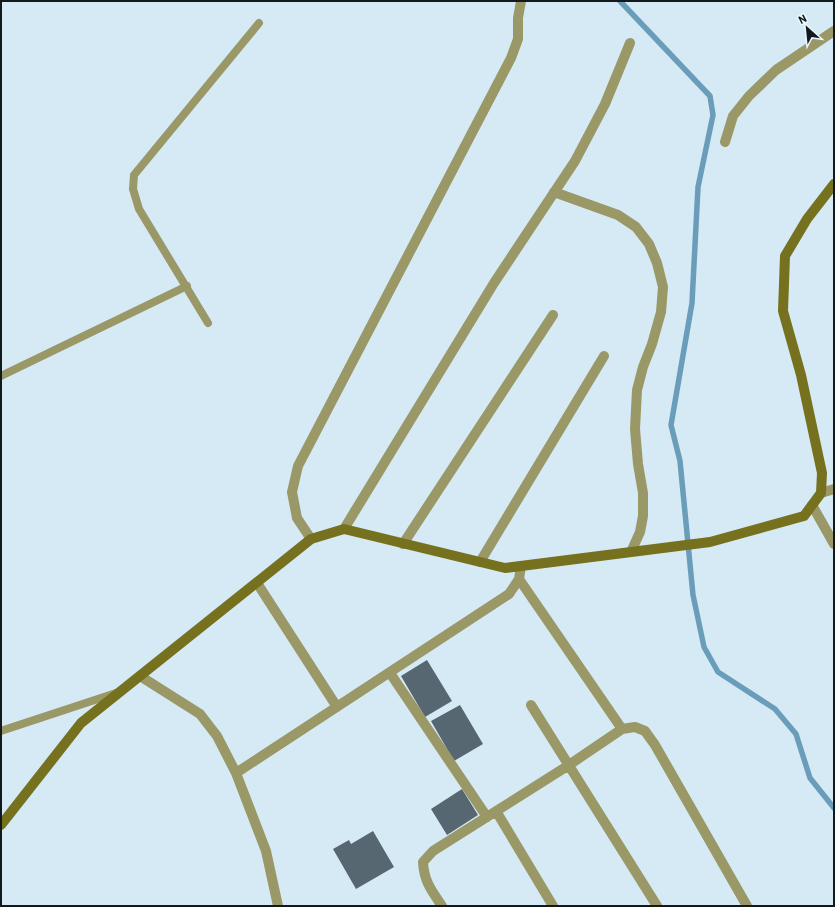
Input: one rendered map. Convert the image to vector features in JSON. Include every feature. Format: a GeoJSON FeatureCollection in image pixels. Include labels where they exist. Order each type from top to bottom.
{"type":"FeatureCollection","features":[{"type":"Feature","properties":{"kind":"street"},"geometry":{"type":"LineString","coordinates":[[311,539],[297,518],[292,492],[298,466],[512,58],[518,39],[518,18],[521,1]]}},
{"type":"Feature","properties":{"kind":"street"},"geometry":{"type":"LineString","coordinates":[[725,142],[733,116],[749,96],[776,70],[834,31]]}},
{"type":"Feature","properties":{"kind":"street"},"geometry":{"type":"LineString","coordinates":[[344,530],[494,283],[575,161],[605,104],[630,43]]}},
{"type":"Feature","properties":{"kind":"street"},"geometry":{"type":"LineString","coordinates":[[821,493],[822,474],[801,375],[783,311],[785,256],[807,219],[834,184]]}},
{"type":"Feature","properties":{"kind":"street"},"geometry":{"type":"LineString","coordinates":[[554,192],[618,215],[636,227],[649,244],[657,263],[663,287],[660,312],[652,344],[642,368],[637,390],[635,429],[643,516],[640,532],[631,552]]}},
{"type":"Feature","properties":{"kind":"street"},"geometry":{"type":"LineString","coordinates":[[403,544],[553,314]]}},
{"type":"Feature","properties":{"kind":"street"},"geometry":{"type":"LineString","coordinates":[[480,562],[604,356]]}},
{"type":"Feature","properties":{"kind":"street"},"geometry":{"type":"LineString","coordinates":[[1,825],[81,723],[311,539],[344,530],[505,568],[710,542],[804,516],[821,493],[834,488]]}},
{"type":"Feature","properties":{"kind":"street"},"geometry":{"type":"LineString","coordinates":[[812,505],[834,544]]}},
{"type":"Feature","properties":{"kind":"street"},"geometry":{"type":"LineString","coordinates":[[236,773],[509,594],[519,579],[521,566]]}},
{"type":"Feature","properties":{"kind":"street"},"geometry":{"type":"LineString","coordinates":[[519,579],[622,729]]}},
{"type":"Feature","properties":{"kind":"street"},"geometry":{"type":"LineString","coordinates":[[257,583],[337,707]]}},
{"type":"Feature","properties":{"kind":"street"},"geometry":{"type":"LineString","coordinates":[[390,673],[487,817]]}},
{"type":"Feature","properties":{"kind":"street"},"geometry":{"type":"LineString","coordinates":[[140,676],[200,714],[217,736],[236,773],[266,851],[278,906]]}},
{"type":"Feature","properties":{"kind":"street"},"geometry":{"type":"LineString","coordinates":[[531,705],[657,906]]}},
{"type":"Feature","properties":{"kind":"street"},"geometry":{"type":"LineString","coordinates":[[442,906],[427,884],[424,872],[423,862],[433,851],[569,765],[622,729],[635,727],[645,731],[655,745],[747,906]]}},
{"type":"Feature","properties":{"kind":"street"},"geometry":{"type":"LineString","coordinates":[[496,811],[553,906]]}},
{"type":"Feature","properties":{"kind":"lane"},"geometry":{"type":"LineString","coordinates":[[208,323],[139,209],[133,189],[134,175],[259,24]]}},
{"type":"Feature","properties":{"kind":"lane"},"geometry":{"type":"LineString","coordinates":[[1,376],[187,286]]}},
{"type":"Feature","properties":{"kind":"lane"},"geometry":{"type":"LineString","coordinates":[[1,731],[120,692]]}},
{"type":"Feature","properties":{"kind":"building"},"geometry":{"type":"Polygon","coordinates":[[[427,660],[452,701],[425,717],[401,676],[427,660]]]}},
{"type":"Feature","properties":{"kind":"building"},"geometry":{"type":"Polygon","coordinates":[[[460,705],[483,744],[454,761],[431,721],[460,705]]]}},
{"type":"Feature","properties":{"kind":"building"},"geometry":{"type":"Polygon","coordinates":[[[462,789],[478,815],[447,835],[431,809],[462,789]]]}},
{"type":"Feature","properties":{"kind":"building"},"geometry":{"type":"Polygon","coordinates":[[[373,831],[394,867],[356,889],[333,849],[349,840],[351,844],[373,831]]]}},
{"type":"Feature","properties":{"kind":"waterway"},"geometry":{"type":"LineString","coordinates":[[620,1],[710,96],[713,115],[698,187],[692,303],[671,425],[680,461],[693,595],[704,647],[718,672],[775,709],[796,734],[810,778],[834,808]]}}]}
